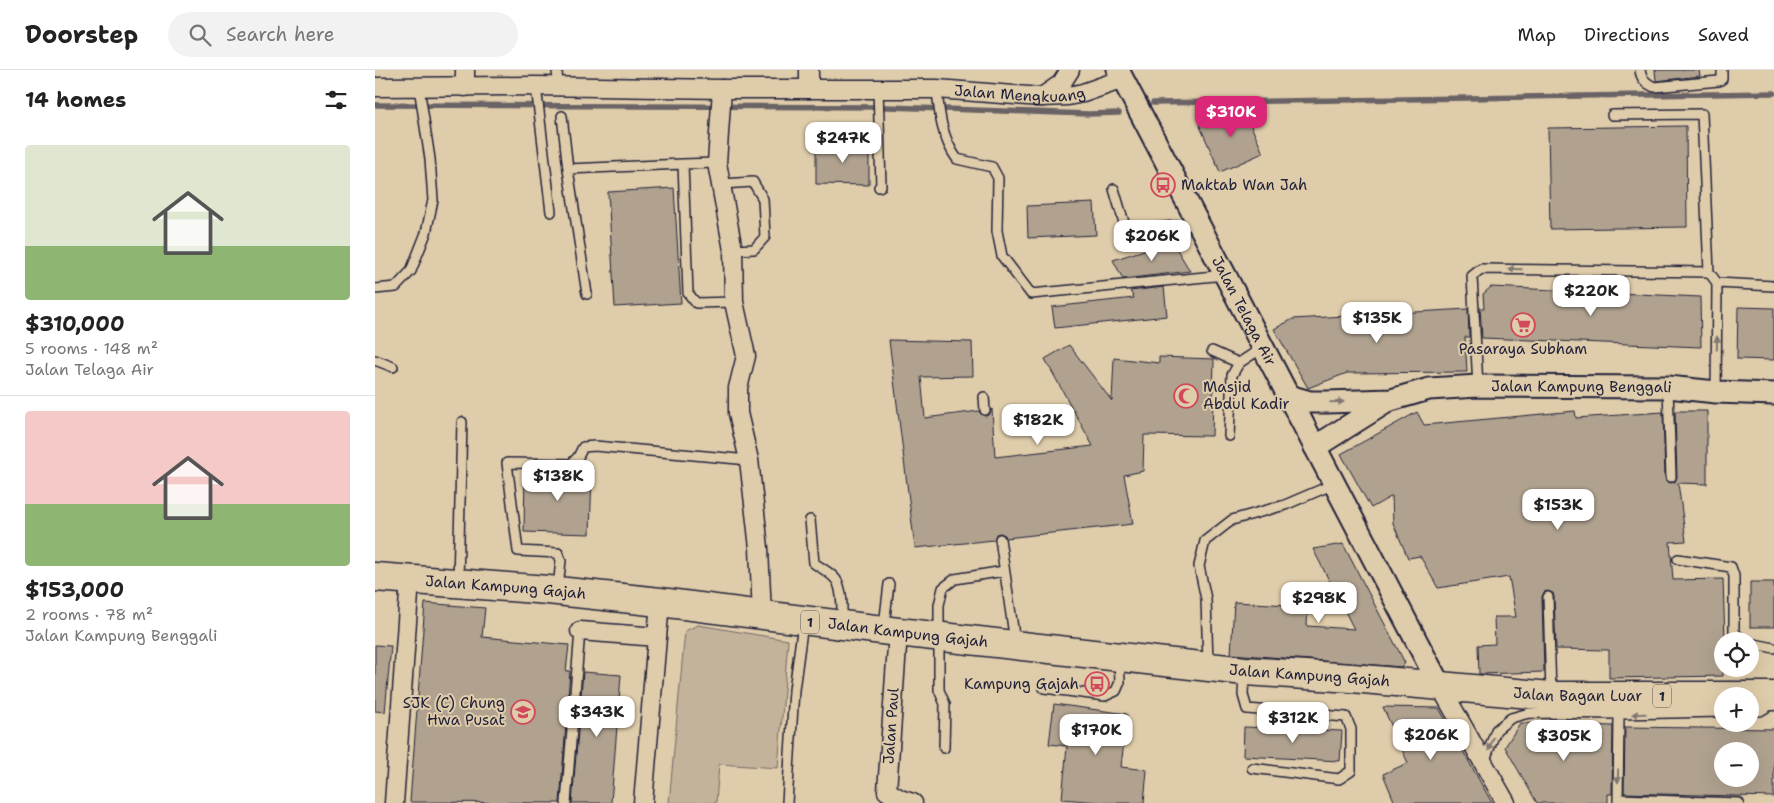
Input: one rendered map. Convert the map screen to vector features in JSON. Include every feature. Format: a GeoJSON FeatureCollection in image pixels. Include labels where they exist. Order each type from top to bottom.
{"type":"FeatureCollection","features":[{"type":"Feature","properties":{"kind":"main road","name":"Jalan Kampung Gajah"},"geometry":{"type":"LineString","coordinates":[[375,577],[660,602],[803,621],[1245,671],[1441,686]]}},
{"type":"Feature","properties":{"kind":"main road","name":"Jalan Bagan Luar"},"geometry":{"type":"LineString","coordinates":[[1441,686],[1551,696],[1774,696]]}},
{"type":"Feature","properties":{"kind":"street"},"geometry":{"type":"LineString","coordinates":[[809,70],[809,89]]}},
{"type":"Feature","properties":{"kind":"street"},"geometry":{"type":"LineString","coordinates":[[1041,97],[1061,84],[1070,70]]}},
{"type":"Feature","properties":{"kind":"street","name":"Jalan Mengkuang"},"geometry":{"type":"LineString","coordinates":[[375,87],[419,92],[465,79],[537,92],[559,88],[721,101],[809,89],[878,94],[1041,97],[1068,96],[1083,92],[1121,75]]}},
{"type":"Feature","properties":{"kind":"street","name":"Jalan Telaga Air"},"geometry":{"type":"LineString","coordinates":[[1121,75],[1441,686]]}},
{"type":"Feature","properties":{"kind":"street"},"geometry":{"type":"LineString","coordinates":[[721,101],[717,163],[733,250],[734,302],[746,356],[738,388],[738,413],[749,460],[759,548],[762,616]]}},
{"type":"Feature","properties":{"kind":"street","name":"Jalan Kampung Benggali"},"geometry":{"type":"LineString","coordinates":[[1391,400],[1429,389],[1478,386],[1668,388],[1774,394]]}},
{"type":"Feature","properties":{"kind":"street"},"geometry":{"type":"LineString","coordinates":[[1289,396],[1310,402],[1391,400]]}},
{"type":"Feature","properties":{"kind":"street"},"geometry":{"type":"LineString","coordinates":[[1315,447],[1391,400]]}},
{"type":"Feature","properties":{"kind":"street"},"geometry":{"type":"LineString","coordinates":[[394,803],[410,580]]}},
{"type":"Feature","properties":{"kind":"street"},"geometry":{"type":"LineString","coordinates":[[643,803],[660,602]]}},
{"type":"Feature","properties":{"kind":"street"},"geometry":{"type":"LineString","coordinates":[[580,631],[657,637]]}},
{"type":"Feature","properties":{"kind":"street","name":"Jalan Paul"},"geometry":{"type":"LineString","coordinates":[[890,631],[887,797],[899,798],[913,803]]}},
{"type":"Feature","properties":{"kind":"street"},"geometry":{"type":"LineString","coordinates":[[1441,686],[1506,803]]}},
{"type":"Feature","properties":{"kind":"lane"},"geometry":{"type":"LineString","coordinates":[[557,70],[559,88]]}},
{"type":"Feature","properties":{"kind":"lane"},"geometry":{"type":"LineString","coordinates":[[1640,70],[1646,83],[1654,87],[1719,82],[1722,79],[1723,70]]}},
{"type":"Feature","properties":{"kind":"lane"},"geometry":{"type":"LineString","coordinates":[[375,289],[396,287],[411,271],[426,233],[433,200],[430,160],[419,92]]}},
{"type":"Feature","properties":{"kind":"lane"},"geometry":{"type":"LineString","coordinates":[[537,92],[551,212]]}},
{"type":"Feature","properties":{"kind":"lane"},"geometry":{"type":"LineString","coordinates":[[878,94],[881,184],[879,187]]}},
{"type":"Feature","properties":{"kind":"lane"},"geometry":{"type":"LineString","coordinates":[[937,94],[939,118],[949,148],[957,159],[992,167],[998,178],[997,231],[1002,256],[1031,294],[1225,275]]}},
{"type":"Feature","properties":{"kind":"lane"},"geometry":{"type":"LineString","coordinates":[[1612,115],[1702,114],[1709,272],[1717,283],[1716,392]]}},
{"type":"Feature","properties":{"kind":"lane"},"geometry":{"type":"LineString","coordinates":[[562,116],[587,294]]}},
{"type":"Feature","properties":{"kind":"lane"},"geometry":{"type":"LineString","coordinates":[[568,169],[717,163]]}},
{"type":"Feature","properties":{"kind":"lane"},"geometry":{"type":"LineString","coordinates":[[683,164],[688,293],[696,302],[734,302]]}},
{"type":"Feature","properties":{"kind":"lane"},"geometry":{"type":"LineString","coordinates":[[722,184],[753,182],[763,199],[765,237],[754,249],[733,250]]}},
{"type":"Feature","properties":{"kind":"lane"},"geometry":{"type":"LineString","coordinates":[[1114,189],[1125,226],[1132,230],[1199,224]]}},
{"type":"Feature","properties":{"kind":"lane"},"geometry":{"type":"LineString","coordinates":[[1478,386],[1472,276],[1481,269],[1709,272]]}},
{"type":"Feature","properties":{"kind":"lane"},"geometry":{"type":"LineString","coordinates":[[1717,283],[1774,286]]}},
{"type":"Feature","properties":{"kind":"lane"},"geometry":{"type":"LineString","coordinates":[[1229,436],[1232,375],[1239,363],[1263,348]]}},
{"type":"Feature","properties":{"kind":"lane"},"geometry":{"type":"LineString","coordinates":[[1212,351],[1239,363]]}},
{"type":"Feature","properties":{"kind":"lane"},"geometry":{"type":"LineString","coordinates":[[375,360],[393,368]]}},
{"type":"Feature","properties":{"kind":"lane"},"geometry":{"type":"LineString","coordinates":[[1668,388],[1671,477]]}},
{"type":"Feature","properties":{"kind":"lane"},"geometry":{"type":"LineString","coordinates":[[984,397],[985,410]]}},
{"type":"Feature","properties":{"kind":"lane"},"geometry":{"type":"LineString","coordinates":[[458,584],[462,422]]}},
{"type":"Feature","properties":{"kind":"lane"},"geometry":{"type":"LineString","coordinates":[[558,592],[561,560],[558,553],[519,550],[507,463],[571,464],[578,457],[583,447],[595,446],[749,460]]}},
{"type":"Feature","properties":{"kind":"lane"},"geometry":{"type":"LineString","coordinates":[[1209,666],[1206,599],[1199,566],[1205,541],[1232,520],[1285,505],[1334,484]]}},
{"type":"Feature","properties":{"kind":"lane"},"geometry":{"type":"LineString","coordinates":[[810,520],[814,563],[828,572],[838,582],[842,606],[842,625]]}},
{"type":"Feature","properties":{"kind":"lane"},"geometry":{"type":"LineString","coordinates":[[1000,539],[1016,645]]}},
{"type":"Feature","properties":{"kind":"lane"},"geometry":{"type":"LineString","coordinates":[[1678,559],[1731,568],[1734,576],[1735,632]]}},
{"type":"Feature","properties":{"kind":"lane"},"geometry":{"type":"LineString","coordinates":[[944,748],[945,704],[939,690],[939,605],[943,588],[955,579],[1005,571]]}},
{"type":"Feature","properties":{"kind":"lane"},"geometry":{"type":"LineString","coordinates":[[889,584],[885,617],[890,631]]}},
{"type":"Feature","properties":{"kind":"lane"},"geometry":{"type":"LineString","coordinates":[[1548,597],[1551,696]]}},
{"type":"Feature","properties":{"kind":"lane"},"geometry":{"type":"LineString","coordinates":[[787,803],[794,690],[803,621]]}},
{"type":"Feature","properties":{"kind":"lane"},"geometry":{"type":"LineString","coordinates":[[566,803],[580,631]]}},
{"type":"Feature","properties":{"kind":"lane"},"geometry":{"type":"LineString","coordinates":[[1759,645],[1774,648]]}},
{"type":"Feature","properties":{"kind":"lane"},"geometry":{"type":"LineString","coordinates":[[1043,688],[1105,696],[1116,691],[1120,682],[1119,657]]}},
{"type":"Feature","properties":{"kind":"lane"},"geometry":{"type":"LineString","coordinates":[[1245,671],[1243,696],[1247,709],[1346,718],[1351,729],[1351,771],[1339,779],[1252,768]]}},
{"type":"Feature","properties":{"kind":"lane"},"geometry":{"type":"LineString","coordinates":[[1759,711],[1774,702]]}},
{"type":"Feature","properties":{"kind":"lane"},"geometry":{"type":"LineString","coordinates":[[1484,763],[1496,730],[1511,718],[1529,714],[1714,712]]}},
{"type":"Feature","properties":{"kind":"lane"},"geometry":{"type":"LineString","coordinates":[[1619,714],[1618,801],[1739,803]]}},
{"type":"Feature","properties":{"kind":"shaded area"},"geometry":{"type":"Polygon","coordinates":[[[698,625],[788,640],[778,768],[719,764],[716,803],[669,803],[685,631],[698,625]]]}},
{"type":"Feature","properties":{"kind":"building"},"geometry":{"type":"Polygon","coordinates":[[[1655,70],[1699,70],[1700,76],[1656,81],[1655,70]]]}},
{"type":"Feature","properties":{"kind":"building"},"geometry":{"type":"Polygon","coordinates":[[[1242,105],[1263,153],[1220,172],[1199,124],[1242,105]]]}},
{"type":"Feature","properties":{"kind":"building"},"geometry":{"type":"Polygon","coordinates":[[[1686,126],[1687,227],[1550,229],[1548,128],[1686,126]]]}},
{"type":"Feature","properties":{"kind":"building"},"geometry":{"type":"Polygon","coordinates":[[[816,143],[869,144],[869,185],[816,184],[816,143]]]}},
{"type":"Feature","properties":{"kind":"building"},"geometry":{"type":"Polygon","coordinates":[[[674,188],[681,303],[615,307],[608,192],[674,188]]]}},
{"type":"Feature","properties":{"kind":"building"},"geometry":{"type":"Polygon","coordinates":[[[1094,203],[1096,235],[1028,238],[1027,206],[1094,203]]]}},
{"type":"Feature","properties":{"kind":"building"},"geometry":{"type":"Polygon","coordinates":[[[1172,241],[1190,271],[1123,279],[1113,260],[1172,241]]]}},
{"type":"Feature","properties":{"kind":"building"},"geometry":{"type":"Polygon","coordinates":[[[1164,287],[1167,316],[1055,328],[1052,307],[1134,298],[1130,291],[1164,287]]]}},
{"type":"Feature","properties":{"kind":"building"},"geometry":{"type":"Polygon","coordinates":[[[1491,287],[1700,297],[1701,347],[1482,338],[1480,308],[1484,308],[1483,294],[1491,287]]]}},
{"type":"Feature","properties":{"kind":"building"},"geometry":{"type":"Polygon","coordinates":[[[1738,307],[1774,308],[1774,360],[1737,359],[1738,307]]]}},
{"type":"Feature","properties":{"kind":"building"},"geometry":{"type":"Polygon","coordinates":[[[1468,309],[1469,337],[1465,337],[1467,372],[1347,373],[1308,388],[1274,329],[1293,319],[1468,309]]]}},
{"type":"Feature","properties":{"kind":"building"},"geometry":{"type":"Polygon","coordinates":[[[889,340],[972,342],[973,376],[921,377],[925,418],[979,411],[982,415],[986,416],[992,409],[995,457],[1093,446],[1045,359],[1069,345],[1112,401],[1114,358],[1159,363],[1159,357],[1214,359],[1212,436],[1144,435],[1143,471],[1124,475],[1133,524],[1006,538],[1005,535],[1000,533],[996,534],[994,540],[915,548],[889,340]]]}},
{"type":"Feature","properties":{"kind":"building"},"geometry":{"type":"Polygon","coordinates":[[[1575,411],[1576,418],[1663,412],[1665,477],[1666,481],[1671,483],[1675,482],[1677,477],[1675,411],[1707,411],[1707,484],[1678,483],[1686,541],[1670,542],[1673,580],[1723,579],[1725,632],[1714,632],[1714,676],[1609,678],[1609,650],[1556,649],[1554,597],[1553,593],[1548,591],[1544,592],[1542,597],[1544,672],[1479,674],[1478,645],[1495,644],[1494,617],[1516,617],[1509,577],[1438,588],[1420,556],[1408,558],[1393,523],[1392,496],[1371,508],[1341,454],[1417,412],[1424,425],[1575,411]]]}},
{"type":"Feature","properties":{"kind":"building"},"geometry":{"type":"Polygon","coordinates":[[[525,470],[592,472],[590,534],[524,532],[525,470]]]}},
{"type":"Feature","properties":{"kind":"building"},"geometry":{"type":"Polygon","coordinates":[[[1343,544],[1405,663],[1402,667],[1231,654],[1234,602],[1308,606],[1307,626],[1354,629],[1313,549],[1343,544]]]}},
{"type":"Feature","properties":{"kind":"building"},"geometry":{"type":"Polygon","coordinates":[[[1750,582],[1774,582],[1774,627],[1750,627],[1750,582]]]}},
{"type":"Feature","properties":{"kind":"building"},"geometry":{"type":"Polygon","coordinates":[[[425,603],[485,608],[482,637],[569,645],[566,671],[570,671],[560,803],[410,802],[425,603]]]}},
{"type":"Feature","properties":{"kind":"building"},"geometry":{"type":"Polygon","coordinates":[[[375,645],[391,646],[385,712],[375,711],[375,645]]]}},
{"type":"Feature","properties":{"kind":"building"},"geometry":{"type":"Polygon","coordinates":[[[583,672],[621,675],[611,803],[572,803],[583,672]]]}},
{"type":"Feature","properties":{"kind":"building"},"geometry":{"type":"Polygon","coordinates":[[[1054,704],[1127,714],[1121,767],[1147,770],[1144,803],[1110,803],[1062,799],[1067,746],[1049,744],[1054,704]]]}},
{"type":"Feature","properties":{"kind":"building"},"geometry":{"type":"Polygon","coordinates":[[[1383,707],[1439,708],[1492,803],[1395,803],[1383,774],[1408,763],[1383,707]]]}},
{"type":"Feature","properties":{"kind":"building"},"geometry":{"type":"Polygon","coordinates":[[[1520,723],[1613,726],[1612,794],[1608,794],[1608,803],[1537,803],[1505,747],[1520,723]]]}},
{"type":"Feature","properties":{"kind":"building"},"geometry":{"type":"Polygon","coordinates":[[[1244,727],[1342,731],[1340,761],[1243,756],[1244,727]]]}},
{"type":"Feature","properties":{"kind":"building"},"geometry":{"type":"Polygon","coordinates":[[[1625,727],[1714,728],[1714,732],[1759,732],[1759,729],[1774,729],[1774,797],[1624,793],[1625,727]]]}},
{"type":"Feature","properties":{"kind":"waterway"},"geometry":{"type":"LineString","coordinates":[[1153,103],[1774,93]]}},
{"type":"Feature","properties":{"kind":"waterway"},"geometry":{"type":"LineString","coordinates":[[375,105],[888,107],[1089,114],[1119,113]]}},
{"type":"Feature","properties":{"kind":"place","name":"Maktab Wan Jah"},"geometry":{"type":"Point","coordinates":[1163,185]}},
{"type":"Feature","properties":{"kind":"place","name":"Pasaraya Subham"},"geometry":{"type":"Point","coordinates":[1523,325]}},
{"type":"Feature","properties":{"kind":"place","name":"Masjid Abdul Kadir"},"geometry":{"type":"Point","coordinates":[1186,396]}},
{"type":"Feature","properties":{"kind":"place","name":"Kampung Gajah"},"geometry":{"type":"Point","coordinates":[1097,684]}},
{"type":"Feature","properties":{"kind":"place","name":"SJK (C) Chung Hwa Pusat"},"geometry":{"type":"Point","coordinates":[523,712]}}]}
